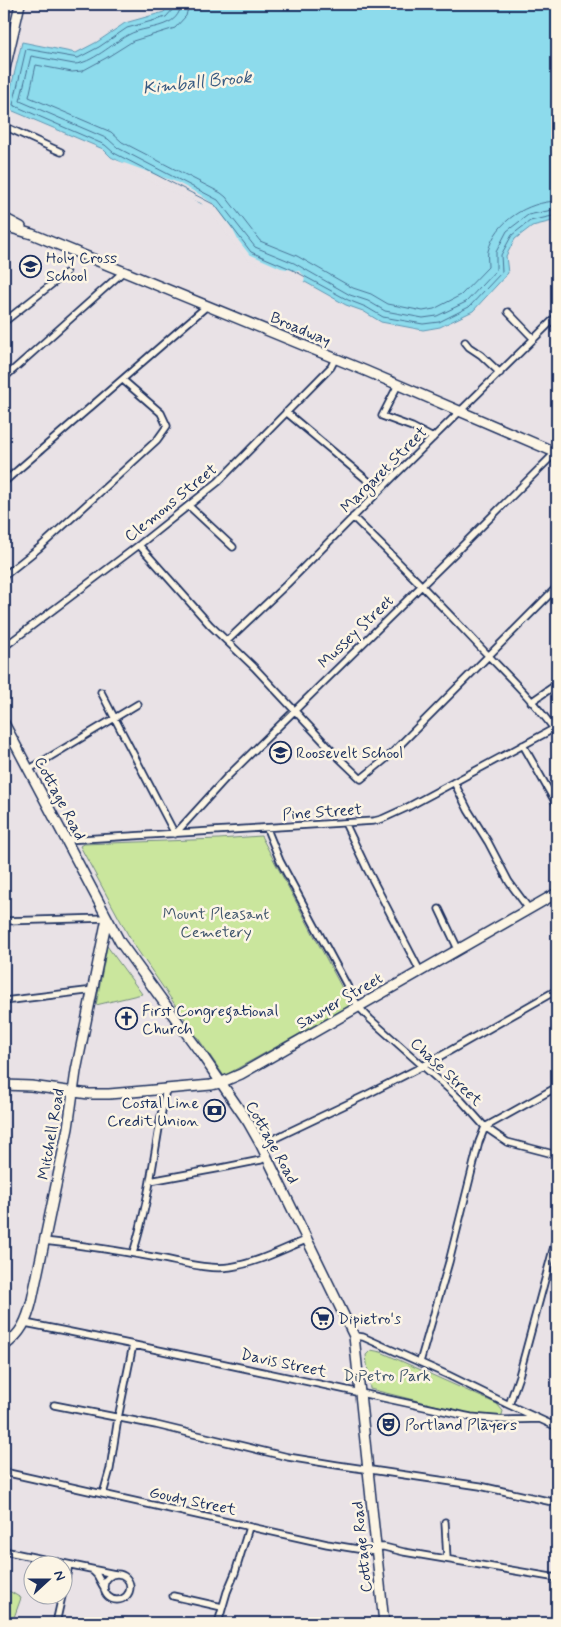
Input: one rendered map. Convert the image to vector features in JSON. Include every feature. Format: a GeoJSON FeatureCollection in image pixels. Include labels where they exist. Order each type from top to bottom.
{"type":"FeatureCollection","features":[{"type":"Feature","properties":{"kind":"street"},"geometry":{"type":"LineString","coordinates":[[4,73],[20,4]]}},
{"type":"Feature","properties":{"kind":"street"},"geometry":{"type":"LineString","coordinates":[[4,126],[61,152]]}},
{"type":"Feature","properties":{"kind":"street","name":"Broadway"},"geometry":{"type":"LineString","coordinates":[[4,218],[32,234]]}},
{"type":"Feature","properties":{"kind":"street","name":"Broadway"},"geometry":{"type":"LineString","coordinates":[[4,226],[32,234],[557,452]]}},
{"type":"Feature","properties":{"kind":"street"},"geometry":{"type":"LineString","coordinates":[[4,378],[123,272]]}},
{"type":"Feature","properties":{"kind":"street"},"geometry":{"type":"LineString","coordinates":[[4,322],[66,273]]}},
{"type":"Feature","properties":{"kind":"street"},"geometry":{"type":"LineString","coordinates":[[4,482],[207,306]]}},
{"type":"Feature","properties":{"kind":"street"},"geometry":{"type":"LineString","coordinates":[[508,312],[534,340]]}},
{"type":"Feature","properties":{"kind":"street","name":"Margaret Street"},"geometry":{"type":"LineString","coordinates":[[227,641],[557,316]]}},
{"type":"Feature","properties":{"kind":"street"},"geometry":{"type":"LineString","coordinates":[[465,342],[500,373]]}},
{"type":"Feature","properties":{"kind":"street","name":"Clemons Street"},"geometry":{"type":"LineString","coordinates":[[4,647],[139,545],[224,476],[331,367],[335,359]]}},
{"type":"Feature","properties":{"kind":"street"},"geometry":{"type":"LineString","coordinates":[[4,576],[46,541],[157,440],[167,426],[161,414],[123,380]]}},
{"type":"Feature","properties":{"kind":"street"},"geometry":{"type":"LineString","coordinates":[[398,385],[382,416],[412,427],[433,438]]}},
{"type":"Feature","properties":{"kind":"street"},"geometry":{"type":"LineString","coordinates":[[286,412],[379,490]]}},
{"type":"Feature","properties":{"kind":"street","name":"Mussey Street"},"geometry":{"type":"LineString","coordinates":[[175,834],[226,778],[294,710],[557,452]]}},
{"type":"Feature","properties":{"kind":"street"},"geometry":{"type":"LineString","coordinates":[[189,506],[233,548]]}},
{"type":"Feature","properties":{"kind":"street"},"geometry":{"type":"LineString","coordinates":[[353,517],[422,585],[556,728]]}},
{"type":"Feature","properties":{"kind":"street"},"geometry":{"type":"LineString","coordinates":[[139,545],[192,605],[340,760],[361,779],[388,757],[557,587]]}},
{"type":"Feature","properties":{"kind":"street"},"geometry":{"type":"LineString","coordinates":[[532,702],[557,684]]}},
{"type":"Feature","properties":{"kind":"street"},"geometry":{"type":"LineString","coordinates":[[101,692],[175,834]]}},
{"type":"Feature","properties":{"kind":"street"},"geometry":{"type":"LineString","coordinates":[[28,770],[138,704]]}},
{"type":"Feature","properties":{"kind":"street","name":"Cottage Road"},"geometry":{"type":"LineString","coordinates":[[4,723],[120,942],[248,1122],[354,1336],[384,1623]]}},
{"type":"Feature","properties":{"kind":"street","name":"Pine Street"},"geometry":{"type":"LineString","coordinates":[[66,840],[374,821],[382,819],[556,728]]}},
{"type":"Feature","properties":{"kind":"street"},"geometry":{"type":"LineString","coordinates":[[523,745],[557,805]]}},
{"type":"Feature","properties":{"kind":"street"},"geometry":{"type":"LineString","coordinates":[[454,782],[510,882],[529,909]]}},
{"type":"Feature","properties":{"kind":"street"},"geometry":{"type":"LineString","coordinates":[[345,823],[362,861],[420,971]]}},
{"type":"Feature","properties":{"kind":"street","name":"Chase Street"},"geometry":{"type":"LineString","coordinates":[[266,829],[280,861],[358,1006],[370,1019],[461,1100],[485,1128],[479,1142],[449,1262],[420,1362]]}},
{"type":"Feature","properties":{"kind":"street","name":"Sawyer Street"},"geometry":{"type":"LineString","coordinates":[[4,1085],[32,1086],[89,1094],[109,1094],[220,1084],[241,1074],[557,893]]}},
{"type":"Feature","properties":{"kind":"street"},"geometry":{"type":"LineString","coordinates":[[439,909],[458,949]]}},
{"type":"Feature","properties":{"kind":"street"},"geometry":{"type":"LineString","coordinates":[[4,921],[107,918]]}},
{"type":"Feature","properties":{"kind":"street","name":"Mitchell Road"},"geometry":{"type":"LineString","coordinates":[[4,1346],[17,1335],[25,1323],[32,1300],[68,1128],[76,1071],[94,990],[107,918]]}},
{"type":"Feature","properties":{"kind":"street"},"geometry":{"type":"LineString","coordinates":[[4,1001],[94,990]]}},
{"type":"Feature","properties":{"kind":"street"},"geometry":{"type":"LineString","coordinates":[[261,1145],[423,1066],[557,990]]}},
{"type":"Feature","properties":{"kind":"street"},"geometry":{"type":"LineString","coordinates":[[557,1087],[485,1128],[507,1142],[557,1155]]}},
{"type":"Feature","properties":{"kind":"street"},"geometry":{"type":"LineString","coordinates":[[133,1253],[140,1233],[166,1089]]}},
{"type":"Feature","properties":{"kind":"street"},"geometry":{"type":"LineString","coordinates":[[150,1180],[221,1168],[261,1160],[267,1157]]}},
{"type":"Feature","properties":{"kind":"street"},"geometry":{"type":"LineString","coordinates":[[509,1405],[520,1376],[557,1235]]}},
{"type":"Feature","properties":{"kind":"street"},"geometry":{"type":"LineString","coordinates":[[44,1241],[133,1253],[195,1265],[228,1267],[245,1265],[306,1240]]}},
{"type":"Feature","properties":{"kind":"street","name":"Davis Street"},"geometry":{"type":"LineString","coordinates":[[25,1323],[186,1357],[264,1371],[472,1417],[504,1420],[538,1419]]}},
{"type":"Feature","properties":{"kind":"street"},"geometry":{"type":"LineString","coordinates":[[354,1336],[363,1337],[420,1362],[557,1427]]}},
{"type":"Feature","properties":{"kind":"street"},"geometry":{"type":"LineString","coordinates":[[103,1494],[110,1469],[133,1345]]}},
{"type":"Feature","properties":{"kind":"street"},"geometry":{"type":"LineString","coordinates":[[54,1405],[288,1457],[480,1486],[557,1503]]}},
{"type":"Feature","properties":{"kind":"street","name":"Goudy Street"},"geometry":{"type":"LineString","coordinates":[[4,1472],[327,1544],[376,1549],[384,1547],[447,1560],[557,1578]]}},
{"type":"Feature","properties":{"kind":"street"},"geometry":{"type":"LineString","coordinates":[[445,1522],[447,1560]]}},
{"type":"Feature","properties":{"kind":"street"},"geometry":{"type":"LineString","coordinates":[[218,1623],[226,1592],[235,1573],[249,1527]]}},
{"type":"Feature","properties":{"kind":"street"},"geometry":{"type":"LineString","coordinates":[[4,1551],[22,1555]]}},
{"type":"Feature","properties":{"kind":"street"},"geometry":{"type":"LineString","coordinates":[[72,1566],[123,1575],[129,1582],[130,1590],[126,1597],[118,1601],[109,1598],[97,1575],[91,1570]]}},
{"type":"Feature","properties":{"kind":"street"},"geometry":{"type":"LineString","coordinates":[[103,1586],[107,1578],[115,1574]]}},
{"type":"Feature","properties":{"kind":"street"},"geometry":{"type":"LineString","coordinates":[[173,1596],[222,1607]]}},
{"type":"Feature","properties":{"kind":"street"},"geometry":{"type":"LineString","coordinates":[[56,1623],[60,1604]]}},
{"type":"Feature","properties":{"kind":"green space","name":"Mount Pleasant Cemetery"},"geometry":{"type":"Polygon","coordinates":[[[261,836],[351,1005],[224,1076],[132,942],[80,846],[83,844],[261,836]]]}},
{"type":"Feature","properties":{"kind":"green space"},"geometry":{"type":"Polygon","coordinates":[[[107,946],[142,994],[96,1005],[107,946]]]}},
{"type":"Feature","properties":{"kind":"green space","name":"DiPetro Park"},"geometry":{"type":"Polygon","coordinates":[[[371,1350],[381,1352],[497,1404],[503,1411],[502,1415],[495,1417],[470,1414],[370,1389],[366,1355],[371,1350]]]}},
{"type":"Feature","properties":{"kind":"green space"},"geometry":{"type":"Polygon","coordinates":[[[4,1588],[21,1598],[12,1623],[4,1623],[4,1588]]]}},
{"type":"Feature","properties":{"kind":"water","name":"Kimball Brook"},"geometry":{"type":"Polygon","coordinates":[[[171,4],[557,4],[557,220],[532,226],[515,239],[506,256],[508,273],[473,311],[440,327],[423,330],[381,322],[289,273],[248,256],[212,209],[111,157],[103,149],[6,108],[22,42],[76,53],[97,42],[125,23],[164,12],[171,4]]]}},
{"type":"Feature","properties":{"kind":"pier"},"geometry":{"type":"Polygon","coordinates":[[[113,159],[176,182],[199,194],[215,205],[249,254],[281,268],[299,271],[305,276],[304,282],[249,259],[210,211],[201,203],[175,193],[113,161],[113,159]]]}},
{"type":"Feature","properties":{"kind":"place","name":"Holy Cross School"},"geometry":{"type":"Point","coordinates":[30,266]}},
{"type":"Feature","properties":{"kind":"place","name":"Roosevelt School"},"geometry":{"type":"Point","coordinates":[280,752]}},
{"type":"Feature","properties":{"kind":"place","name":"First Congregational Church"},"geometry":{"type":"Point","coordinates":[126,1019]}},
{"type":"Feature","properties":{"kind":"place","name":"Costal Line Credit Union"},"geometry":{"type":"Point","coordinates":[215,1111]}},
{"type":"Feature","properties":{"kind":"place","name":"Dipietro's"},"geometry":{"type":"Point","coordinates":[322,1318]}},
{"type":"Feature","properties":{"kind":"place","name":"Portland Players"},"geometry":{"type":"Point","coordinates":[389,1424]}}]}
